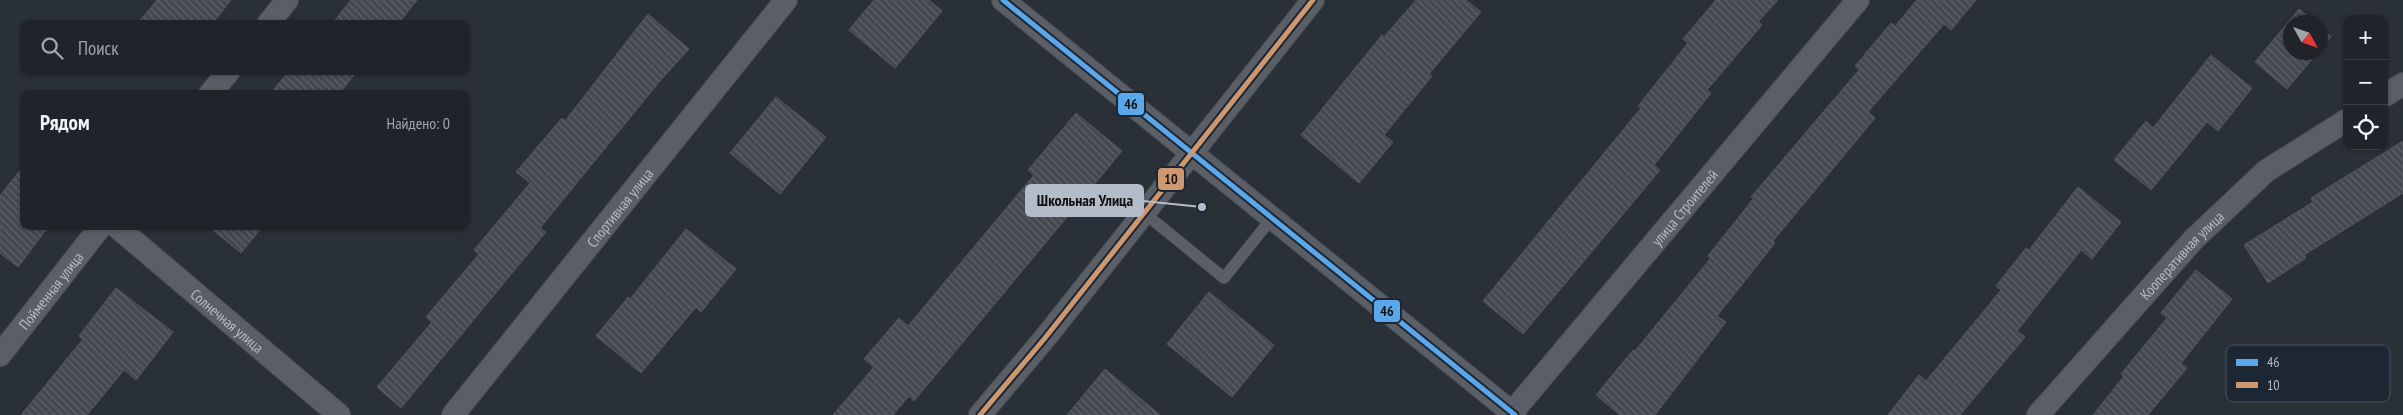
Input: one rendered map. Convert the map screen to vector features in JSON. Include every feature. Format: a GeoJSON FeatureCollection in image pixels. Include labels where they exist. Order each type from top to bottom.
{"type":"FeatureCollection","features":[{"type":"Feature","properties":{"kind":"street"},"geometry":{"type":"LineString","coordinates":[[271,20],[288,0]]}},
{"type":"Feature","properties":{"kind":"street","name":"Спортивная улица"},"geometry":{"type":"LineString","coordinates":[[453,415],[786,0]]}},
{"type":"Feature","properties":{"kind":"street"},"geometry":{"type":"LineString","coordinates":[[1003,0],[1512,414]]}},
{"type":"Feature","properties":{"kind":"street"},"geometry":{"type":"LineString","coordinates":[[980,415],[1045,338],[1313,0]]}},
{"type":"Feature","properties":{"kind":"street","name":"улица Строителей"},"geometry":{"type":"LineString","coordinates":[[1512,414],[1858,0]]}},
{"type":"Feature","properties":{"kind":"street"},"geometry":{"type":"LineString","coordinates":[[213,90],[226,75]]}},
{"type":"Feature","properties":{"kind":"street"},"geometry":{"type":"LineString","coordinates":[[2388,93],[2403,84]]}},
{"type":"Feature","properties":{"kind":"street","name":"Кооперативная улица"},"geometry":{"type":"LineString","coordinates":[[2038,415],[2193,240],[2266,171],[2343,123]]}},
{"type":"Feature","properties":{"kind":"street","name":"Пойменная улица"},"geometry":{"type":"LineString","coordinates":[[0,355],[98,230]]}},
{"type":"Feature","properties":{"kind":"street","name":"Солнечная улица"},"geometry":{"type":"LineString","coordinates":[[121,230],[339,415]]}},
{"type":"Feature","properties":{"kind":"lane"},"geometry":{"type":"LineString","coordinates":[[1143,212],[1224,278],[1272,218]]}},
{"type":"Feature","properties":{"kind":"building"},"geometry":{"type":"Polygon","coordinates":[[[157,0],[231,0],[215,20],[140,20],[157,0]]]}},
{"type":"Feature","properties":{"kind":"building"},"geometry":{"type":"Polygon","coordinates":[[[351,0],[417,0],[401,20],[335,20],[351,0]]]}},
{"type":"Feature","properties":{"kind":"building"},"geometry":{"type":"Polygon","coordinates":[[[874,0],[929,0],[942,11],[895,68],[849,30],[874,0]]]}},
{"type":"Feature","properties":{"kind":"building"},"geometry":{"type":"Polygon","coordinates":[[[1416,0],[1466,0],[1481,12],[1429,74],[1432,76],[1384,135],[1393,142],[1359,183],[1301,135],[1382,35],[1384,37],[1416,0]]]}},
{"type":"Feature","properties":{"kind":"building"},"geometry":{"type":"Polygon","coordinates":[[[1716,0],[1778,0],[1758,22],[1762,25],[1707,90],[1711,93],[1654,165],[1660,170],[1523,334],[1483,301],[1641,108],[1638,106],[1688,43],[1683,39],[1716,0]]]}},
{"type":"Feature","properties":{"kind":"building"},"geometry":{"type":"Polygon","coordinates":[[[1917,0],[1976,0],[1951,30],[1944,24],[1868,112],[1875,118],[1773,241],[1775,243],[1717,316],[1726,322],[1655,415],[1620,415],[1596,395],[1633,350],[1635,351],[1710,259],[1708,256],[1753,199],[1751,197],[1859,70],[1855,66],[1891,23],[1895,26],[1917,0]]]}},
{"type":"Feature","properties":{"kind":"building"},"geometry":{"type":"Polygon","coordinates":[[[2299,9],[2307,15],[2294,15],[2299,9]]]}},
{"type":"Feature","properties":{"kind":"building"},"geometry":{"type":"Polygon","coordinates":[[[648,14],[689,49],[660,81],[540,228],[546,232],[401,408],[377,387],[432,322],[426,317],[479,254],[474,250],[530,183],[516,172],[562,118],[565,121],[648,14]]]}},
{"type":"Feature","properties":{"kind":"building"},"geometry":{"type":"Polygon","coordinates":[[[2283,28],[2283,60],[2311,60],[2287,89],[2255,62],[2283,28]]]}},
{"type":"Feature","properties":{"kind":"building"},"geometry":{"type":"Polygon","coordinates":[[[2211,55],[2252,88],[2218,131],[2207,122],[2151,190],[2114,160],[2146,121],[2153,128],[2211,55]]]}},
{"type":"Feature","properties":{"kind":"building"},"geometry":{"type":"Polygon","coordinates":[[[286,75],[354,75],[342,90],[273,90],[286,75]]]}},
{"type":"Feature","properties":{"kind":"building"},"geometry":{"type":"Polygon","coordinates":[[[776,97],[826,137],[780,194],[730,153],[776,97]]]}},
{"type":"Feature","properties":{"kind":"building"},"geometry":{"type":"Polygon","coordinates":[[[1076,113],[1122,151],[914,401],[909,396],[893,415],[833,415],[874,367],[864,359],[899,318],[908,326],[1034,175],[1028,170],[1076,113]]]}},
{"type":"Feature","properties":{"kind":"building"},"geometry":{"type":"Polygon","coordinates":[[[2403,141],[2403,193],[2304,255],[2306,258],[2268,283],[2244,245],[2313,202],[2311,198],[2403,141]]]}},
{"type":"Feature","properties":{"kind":"building"},"geometry":{"type":"Polygon","coordinates":[[[20,170],[20,230],[46,230],[18,267],[0,253],[0,196],[20,170]]]}},
{"type":"Feature","properties":{"kind":"building"},"geometry":{"type":"Polygon","coordinates":[[[2078,187],[2121,222],[2092,259],[2081,250],[2017,331],[2025,337],[1960,415],[1888,415],[1919,375],[1926,381],[2001,290],[1996,286],[2026,248],[2029,250],[2078,187]]]}},
{"type":"Feature","properties":{"kind":"building"},"geometry":{"type":"Polygon","coordinates":[[[686,229],[736,269],[701,312],[696,307],[641,373],[596,336],[628,297],[630,299],[686,229]]]}},
{"type":"Feature","properties":{"kind":"building"},"geometry":{"type":"Polygon","coordinates":[[[213,230],[260,230],[241,253],[213,230]]]}},
{"type":"Feature","properties":{"kind":"building"},"geometry":{"type":"Polygon","coordinates":[[[2196,270],[2232,299],[2181,363],[2187,368],[2148,415],[2093,415],[2124,376],[2121,374],[2167,318],[2161,313],[2196,270]]]}},
{"type":"Feature","properties":{"kind":"building"},"geometry":{"type":"Polygon","coordinates":[[[116,288],[173,332],[136,380],[124,370],[87,415],[21,415],[83,339],[79,336],[116,288]]]}},
{"type":"Feature","properties":{"kind":"building"},"geometry":{"type":"Polygon","coordinates":[[[1209,292],[1274,345],[1232,397],[1167,344],[1209,292]]]}},
{"type":"Feature","properties":{"kind":"building"},"geometry":{"type":"Polygon","coordinates":[[[1105,369],[1160,415],[1067,415],[1105,369]]]}},
{"type":"Feature","properties":{"kind":"transit line","name":"46"},"geometry":{"type":"LineString","coordinates":[[1003,0],[1515,415]]}},
{"type":"Feature","properties":{"kind":"transit line","name":"10"},"geometry":{"type":"LineString","coordinates":[[980,415],[1045,338],[1313,0]]}},
{"type":"Feature","properties":{"kind":"place","name":"Школьная Улица"},"geometry":{"type":"Point","coordinates":[1202,207]}}]}
